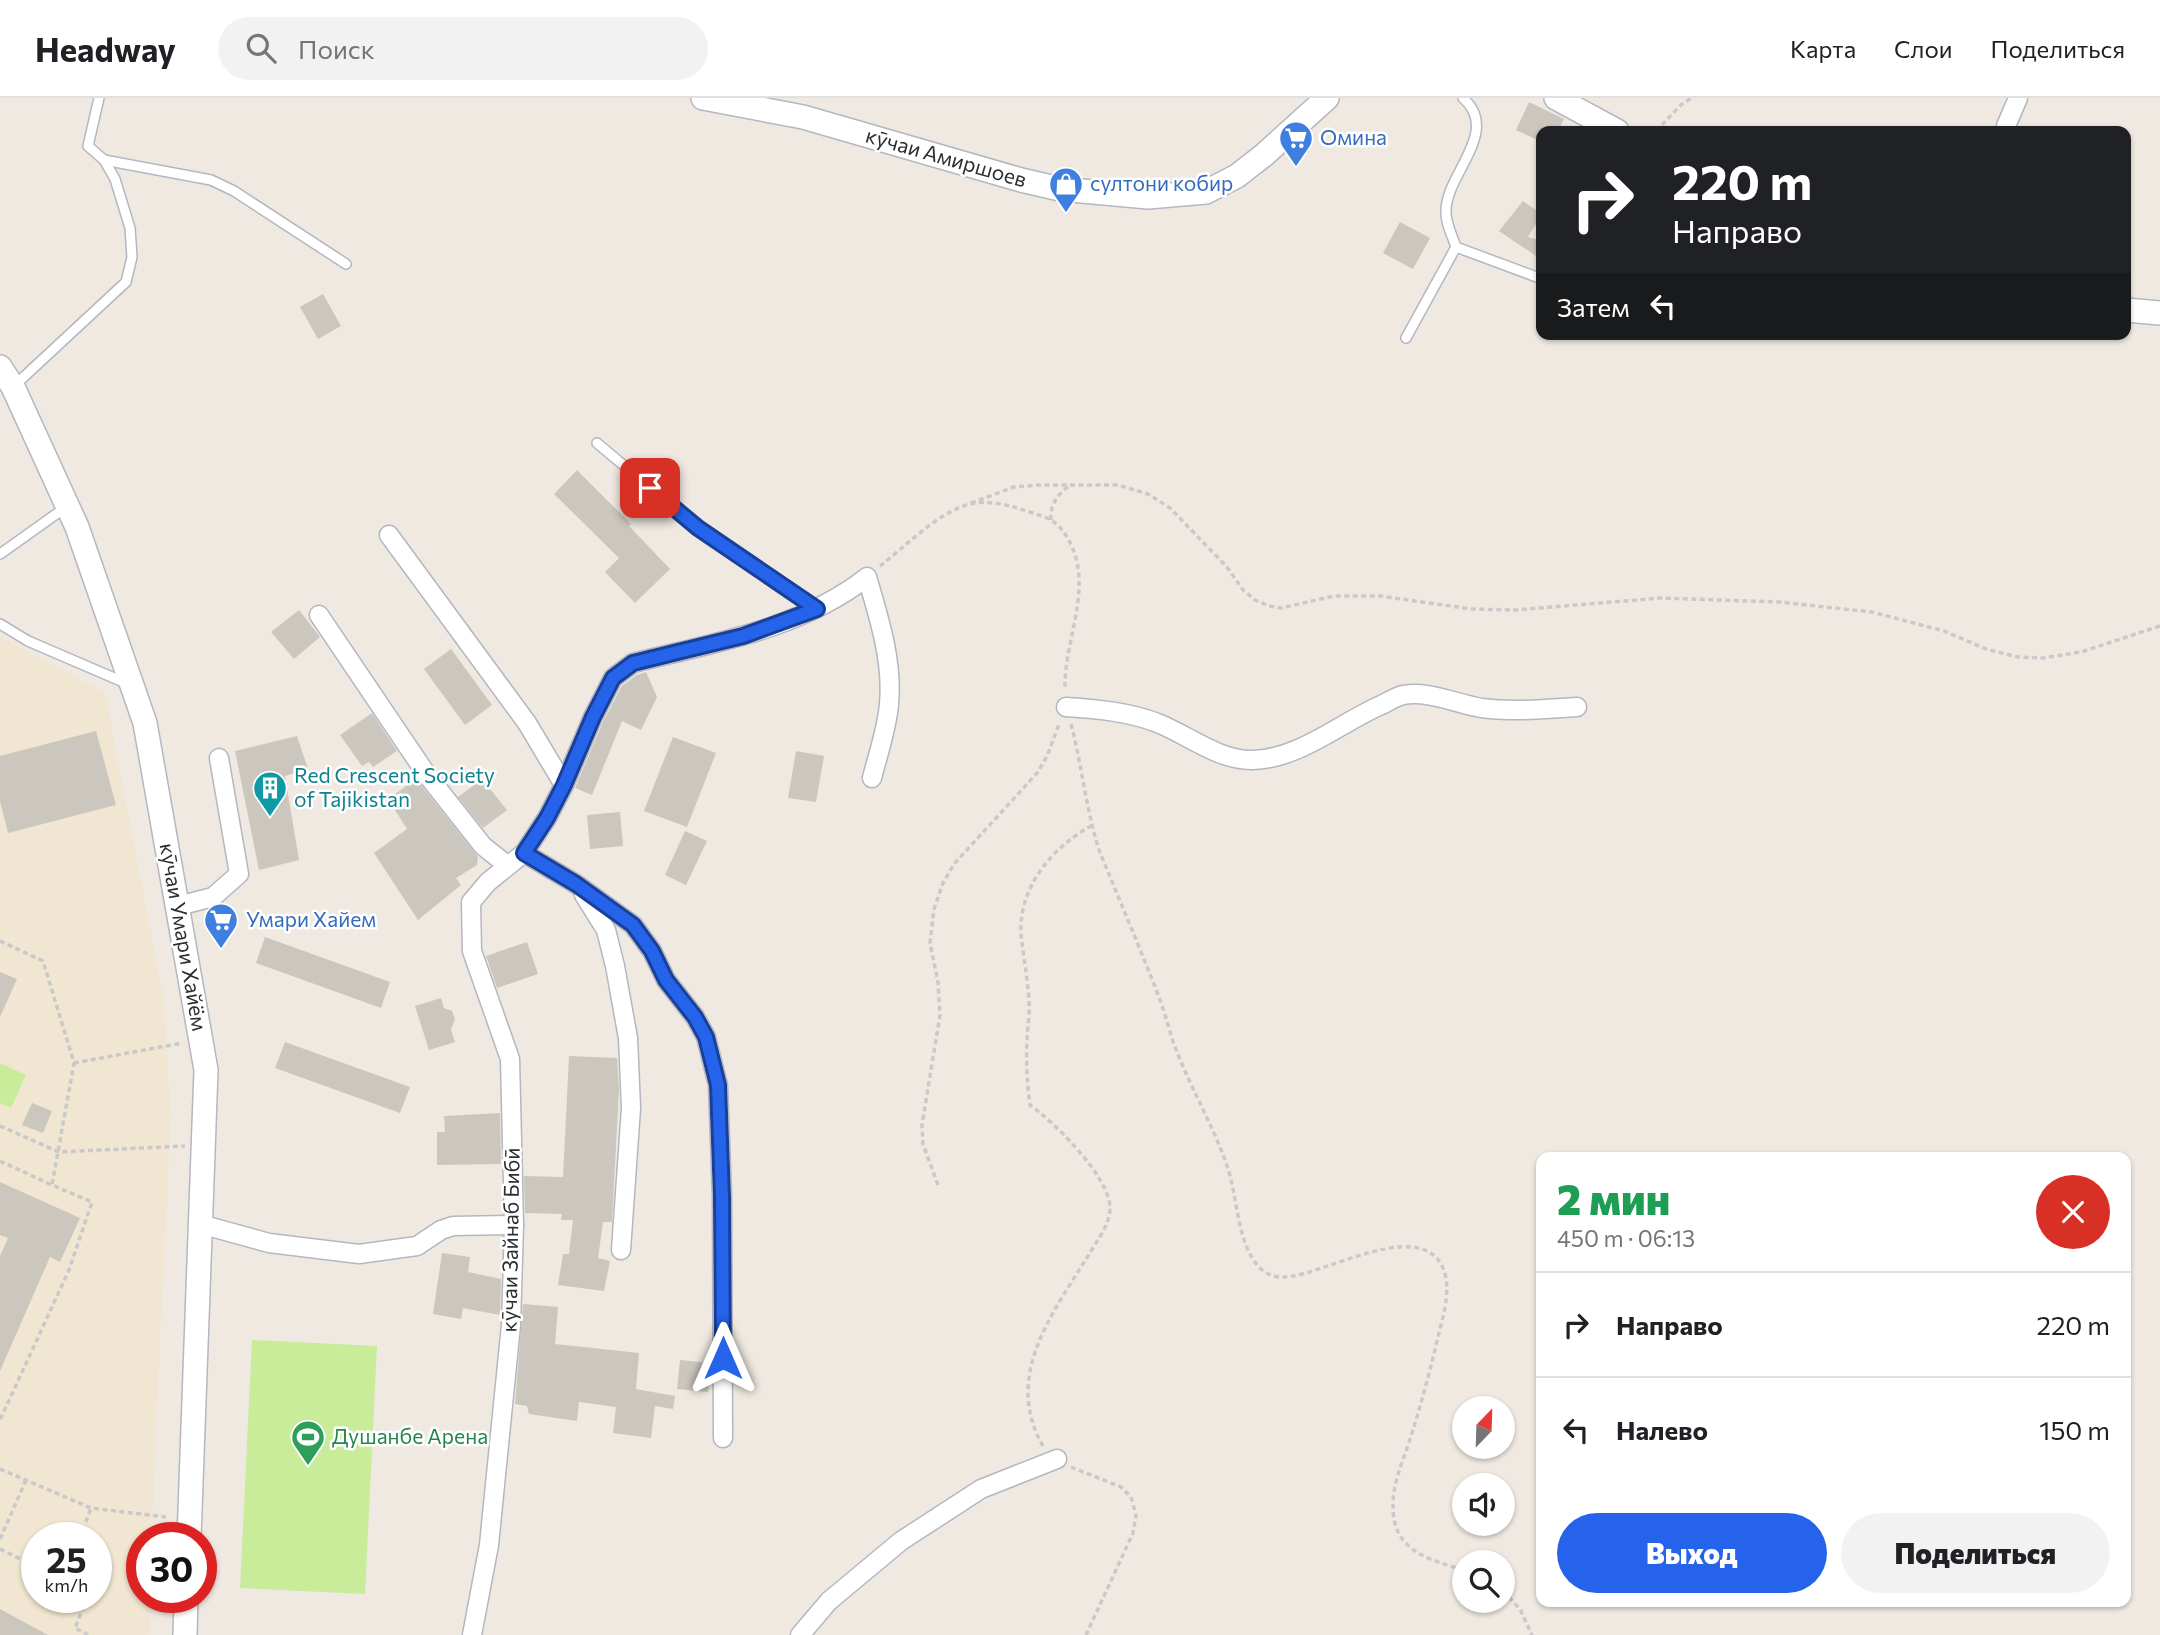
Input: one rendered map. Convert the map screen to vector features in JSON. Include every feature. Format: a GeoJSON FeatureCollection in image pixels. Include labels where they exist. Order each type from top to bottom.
{"type":"FeatureCollection","features":[{"type":"Feature","properties":{"kind":"street","name":"кӯчаи Амиршоев"},"geometry":{"type":"LineString","coordinates":[[704,98],[803,117],[995,173],[1060,189],[1148,197],[1206,192],[1237,176],[1327,98]]}},
{"type":"Feature","properties":{"kind":"street"},"geometry":{"type":"LineString","coordinates":[[1556,98],[1608,126]]}},
{"type":"Feature","properties":{"kind":"street"},"geometry":{"type":"LineString","coordinates":[[2006,126],[2018,98]]}},
{"type":"Feature","properties":{"kind":"street","name":"кӯчаи Умари Хайём"},"geometry":{"type":"LineString","coordinates":[[0,367],[13,387],[67,506],[145,723],[206,1070],[189,1522]]}},
{"type":"Feature","properties":{"kind":"street"},"geometry":{"type":"LineString","coordinates":[[389,535],[527,723],[564,785]]}},
{"type":"Feature","properties":{"kind":"street"},"geometry":{"type":"LineString","coordinates":[[723,1438],[722,1197],[718,1085],[706,1037],[695,1017],[676,995],[652,951],[633,925],[576,884],[524,853],[547,818],[593,717],[613,678],[621,670],[633,663],[743,636],[817,609],[844,595],[867,577],[884,633],[890,685],[889,708],[872,778]]}},
{"type":"Feature","properties":{"kind":"street"},"geometry":{"type":"LineString","coordinates":[[319,615],[427,775],[483,846],[507,865]]}},
{"type":"Feature","properties":{"kind":"street"},"geometry":{"type":"LineString","coordinates":[[1066,707],[1122,713],[1158,723],[1222,754],[1239,760],[1255,760],[1273,757],[1304,745],[1403,695],[1482,708],[1517,710],[1577,707]]}},
{"type":"Feature","properties":{"kind":"street"},"geometry":{"type":"LineString","coordinates":[[178,906],[213,897],[239,874],[219,758]]}},
{"type":"Feature","properties":{"kind":"street","name":"кӯчаи Зайнаб Бибӣ"},"geometry":{"type":"LineString","coordinates":[[472,1635],[489,1545],[511,1325],[514,1225],[510,1059],[472,951],[471,902],[507,865],[524,853]]}},
{"type":"Feature","properties":{"kind":"street"},"geometry":{"type":"LineString","coordinates":[[576,884],[606,930],[628,1038],[631,1108],[621,1250]]}},
{"type":"Feature","properties":{"kind":"street"},"geometry":{"type":"LineString","coordinates":[[200,1224],[269,1243],[359,1254],[417,1246],[441,1230],[453,1226],[514,1225]]}},
{"type":"Feature","properties":{"kind":"street"},"geometry":{"type":"LineString","coordinates":[[800,1635],[829,1601],[901,1541],[981,1489],[1057,1460]]}},
{"type":"Feature","properties":{"kind":"street"},"geometry":{"type":"LineString","coordinates":[[185,1635],[186,1613]]}},
{"type":"Feature","properties":{"kind":"lane"},"geometry":{"type":"LineString","coordinates":[[13,387],[126,282],[132,257],[130,228],[115,179],[104,160],[88,146],[99,98]]}},
{"type":"Feature","properties":{"kind":"lane"},"geometry":{"type":"LineString","coordinates":[[1406,338],[1456,247],[1445,211],[1476,134],[1477,120],[1470,104],[1463,98]]}},
{"type":"Feature","properties":{"kind":"lane"},"geometry":{"type":"LineString","coordinates":[[104,160],[211,180],[234,191],[346,264]]}},
{"type":"Feature","properties":{"kind":"lane"},"geometry":{"type":"LineString","coordinates":[[1456,247],[1536,277]]}},
{"type":"Feature","properties":{"kind":"lane"},"geometry":{"type":"LineString","coordinates":[[597,443],[698,528],[817,609]]}},
{"type":"Feature","properties":{"kind":"lane"},"geometry":{"type":"LineString","coordinates":[[0,554],[67,506]]}},
{"type":"Feature","properties":{"kind":"lane"},"geometry":{"type":"LineString","coordinates":[[0,624],[28,641],[132,686]]}},
{"type":"Feature","properties":{"kind":"path"},"geometry":{"type":"LineString","coordinates":[[1661,126],[1691,98]]}},
{"type":"Feature","properties":{"kind":"path"},"geometry":{"type":"LineString","coordinates":[[1051,520],[1055,499],[1071,484]]}},
{"type":"Feature","properties":{"kind":"path"},"geometry":{"type":"LineString","coordinates":[[867,577],[948,513],[1014,487],[1118,485],[1148,494],[1170,508],[1227,567],[1242,590],[1255,600],[1281,608],[1334,596],[1380,596],[1482,610],[1515,610],[1661,598],[1779,602],[1872,612],[1944,631],[1986,649],[2018,657],[2081,652],[2160,626]]}},
{"type":"Feature","properties":{"kind":"path"},"geometry":{"type":"LineString","coordinates":[[969,504],[999,503],[1051,520],[1068,538],[1076,561],[1079,583],[1075,622],[1065,669],[1066,707],[1080,758],[1091,826],[1159,999],[1176,1050],[1227,1164],[1240,1224],[1251,1255],[1261,1269],[1270,1275],[1284,1278],[1351,1256],[1390,1249],[1416,1248],[1431,1253],[1442,1266],[1447,1283],[1445,1308],[1392,1506],[1395,1525],[1417,1554],[1452,1566]]}},
{"type":"Feature","properties":{"kind":"path"},"geometry":{"type":"LineString","coordinates":[[938,1185],[923,1144],[922,1125],[940,1015],[938,982],[930,943],[934,909],[943,883],[954,864],[1038,772],[1066,707]]}},
{"type":"Feature","properties":{"kind":"path"},"geometry":{"type":"LineString","coordinates":[[1086,1635],[1133,1533],[1136,1514],[1131,1497],[1121,1487],[1080,1472],[1057,1460],[1042,1445],[1030,1419],[1027,1394],[1033,1354],[1049,1319],[1104,1230],[1110,1208],[1102,1185],[1087,1161],[1058,1129],[1030,1105],[1027,1080],[1029,1003],[1021,930],[1026,902],[1037,876],[1049,858],[1070,838],[1091,826]]}},
{"type":"Feature","properties":{"kind":"path"},"geometry":{"type":"LineString","coordinates":[[0,941],[43,961],[74,1063],[52,1185]]}},
{"type":"Feature","properties":{"kind":"path"},"geometry":{"type":"LineString","coordinates":[[74,1063],[201,1040]]}},
{"type":"Feature","properties":{"kind":"path"},"geometry":{"type":"LineString","coordinates":[[0,1126],[59,1152],[182,1146],[203,1142]]}},
{"type":"Feature","properties":{"kind":"path"},"geometry":{"type":"LineString","coordinates":[[0,1161],[92,1202],[69,1270],[0,1420]]}},
{"type":"Feature","properties":{"kind":"path"},"geometry":{"type":"LineString","coordinates":[[0,1469],[91,1508],[166,1517]]}},
{"type":"Feature","properties":{"kind":"path"},"geometry":{"type":"LineString","coordinates":[[0,1539],[26,1480]]}},
{"type":"Feature","properties":{"kind":"path"},"geometry":{"type":"LineString","coordinates":[[86,1522],[91,1508]]}},
{"type":"Feature","properties":{"kind":"path"},"geometry":{"type":"LineString","coordinates":[[0,1549],[21,1559]]}},
{"type":"Feature","properties":{"kind":"path"},"geometry":{"type":"LineString","coordinates":[[1515,1604],[1532,1635]]}},
{"type":"Feature","properties":{"kind":"path"},"geometry":{"type":"LineString","coordinates":[[81,1613],[75,1628],[88,1635]]}},
{"type":"Feature","properties":{"kind":"shaded area"},"geometry":{"type":"Polygon","coordinates":[[[0,637],[105,693],[164,1002],[171,1116],[153,1522],[126,1522],[126,1613],[150,1613],[149,1635],[0,1635],[0,637]]]}},
{"type":"Feature","properties":{"kind":"green space"},"geometry":{"type":"Polygon","coordinates":[[[0,1063],[26,1075],[11,1108],[0,1103],[0,1063]]]}},
{"type":"Feature","properties":{"kind":"green space","name":"Душанбе Арена"},"geometry":{"type":"Polygon","coordinates":[[[252,1340],[377,1346],[365,1594],[240,1588],[252,1340]]]}},
{"type":"Feature","properties":{"kind":"building"},"geometry":{"type":"Polygon","coordinates":[[[1529,102],[1564,119],[1560,126],[1536,126],[1536,139],[1516,130],[1529,102]]]}},
{"type":"Feature","properties":{"kind":"building"},"geometry":{"type":"Polygon","coordinates":[[[1523,201],[1536,210],[1536,224],[1528,237],[1536,239],[1536,256],[1499,231],[1523,201]]]}},
{"type":"Feature","properties":{"kind":"building"},"geometry":{"type":"Polygon","coordinates":[[[1400,222],[1430,238],[1413,269],[1383,253],[1400,222]]]}},
{"type":"Feature","properties":{"kind":"building"},"geometry":{"type":"Polygon","coordinates":[[[323,294],[341,326],[318,339],[300,307],[323,294]]]}},
{"type":"Feature","properties":{"kind":"building"},"geometry":{"type":"Polygon","coordinates":[[[577,470],[631,524],[629,526],[670,569],[635,603],[605,572],[619,558],[554,494],[577,470]]]}},
{"type":"Feature","properties":{"kind":"building"},"geometry":{"type":"Polygon","coordinates":[[[299,610],[320,637],[294,659],[271,632],[299,610]]]}},
{"type":"Feature","properties":{"kind":"building"},"geometry":{"type":"Polygon","coordinates":[[[451,649],[492,705],[465,725],[424,669],[451,649]]]}},
{"type":"Feature","properties":{"kind":"building"},"geometry":{"type":"Polygon","coordinates":[[[646,672],[657,697],[641,730],[622,721],[592,795],[575,788],[603,722],[622,686],[646,672]]]}},
{"type":"Feature","properties":{"kind":"building"},"geometry":{"type":"Polygon","coordinates":[[[372,713],[397,751],[373,767],[369,762],[362,766],[340,735],[372,713]]]}},
{"type":"Feature","properties":{"kind":"building"},"geometry":{"type":"Polygon","coordinates":[[[96,731],[116,805],[8,833],[0,801],[0,756],[96,731]]]}},
{"type":"Feature","properties":{"kind":"building","name":"Red Crescent Society of Tajikistan"},"geometry":{"type":"Polygon","coordinates":[[[297,736],[308,769],[285,776],[299,860],[259,870],[235,751],[297,736]]]}},
{"type":"Feature","properties":{"kind":"building"},"geometry":{"type":"Polygon","coordinates":[[[673,737],[716,753],[687,827],[644,811],[673,737]]]}},
{"type":"Feature","properties":{"kind":"building"},"geometry":{"type":"Polygon","coordinates":[[[796,751],[824,756],[816,802],[788,798],[796,751]]]}},
{"type":"Feature","properties":{"kind":"building"},"geometry":{"type":"Polygon","coordinates":[[[416,779],[478,857],[477,865],[456,878],[461,885],[418,920],[374,853],[407,829],[388,799],[416,779]]]}},
{"type":"Feature","properties":{"kind":"building"},"geometry":{"type":"Polygon","coordinates":[[[482,779],[507,810],[483,828],[458,797],[482,779]]]}},
{"type":"Feature","properties":{"kind":"building"},"geometry":{"type":"Polygon","coordinates":[[[620,812],[623,846],[590,849],[587,815],[620,812]]]}},
{"type":"Feature","properties":{"kind":"building"},"geometry":{"type":"Polygon","coordinates":[[[685,831],[707,841],[686,885],[665,875],[685,831]]]}},
{"type":"Feature","properties":{"kind":"building"},"geometry":{"type":"Polygon","coordinates":[[[265,937],[390,982],[381,1008],[256,963],[265,937]]]}},
{"type":"Feature","properties":{"kind":"building"},"geometry":{"type":"Polygon","coordinates":[[[527,942],[538,974],[497,988],[486,956],[527,942]]]}},
{"type":"Feature","properties":{"kind":"building"},"geometry":{"type":"Polygon","coordinates":[[[0,972],[17,979],[0,1017],[0,972]]]}},
{"type":"Feature","properties":{"kind":"building"},"geometry":{"type":"Polygon","coordinates":[[[441,998],[444,1008],[452,1011],[455,1019],[451,1030],[455,1042],[429,1050],[415,1006],[441,998]]]}},
{"type":"Feature","properties":{"kind":"building"},"geometry":{"type":"Polygon","coordinates":[[[285,1042],[410,1087],[400,1113],[275,1068],[285,1042]]]}},
{"type":"Feature","properties":{"kind":"building"},"geometry":{"type":"Polygon","coordinates":[[[569,1056],[617,1058],[619,1090],[612,1222],[603,1222],[598,1258],[610,1261],[604,1291],[558,1285],[563,1254],[569,1254],[573,1220],[561,1220],[562,1214],[525,1213],[524,1176],[563,1177],[569,1056]]]}},
{"type":"Feature","properties":{"kind":"building"},"geometry":{"type":"Polygon","coordinates":[[[32,1103],[52,1111],[43,1133],[22,1125],[32,1103]]]}},
{"type":"Feature","properties":{"kind":"building"},"geometry":{"type":"Polygon","coordinates":[[[500,1113],[501,1164],[437,1165],[437,1132],[445,1132],[444,1116],[500,1113]]]}},
{"type":"Feature","properties":{"kind":"building"},"geometry":{"type":"Polygon","coordinates":[[[0,1182],[80,1218],[60,1262],[50,1257],[0,1371],[0,1256],[8,1238],[0,1235],[0,1182]]]}},
{"type":"Feature","properties":{"kind":"building"},"geometry":{"type":"Polygon","coordinates":[[[442,1253],[470,1257],[468,1272],[501,1279],[500,1315],[463,1308],[461,1319],[433,1314],[442,1253]]]}},
{"type":"Feature","properties":{"kind":"building"},"geometry":{"type":"Polygon","coordinates":[[[523,1304],[558,1307],[555,1344],[639,1353],[636,1389],[675,1396],[673,1409],[655,1406],[651,1438],[613,1433],[616,1407],[579,1402],[577,1421],[529,1414],[527,1406],[515,1404],[523,1304]]]}},
{"type":"Feature","properties":{"kind":"building"},"geometry":{"type":"Polygon","coordinates":[[[680,1360],[711,1363],[708,1392],[677,1389],[680,1360]]]}},
{"type":"Feature","properties":{"kind":"building"},"geometry":{"type":"Polygon","coordinates":[[[0,1609],[48,1635],[0,1635],[0,1609]]]}},
{"type":"Feature","properties":{"kind":"place","name":"Омина"},"geometry":{"type":"Point","coordinates":[1296,168]}},
{"type":"Feature","properties":{"kind":"place","name":"султони кобир"},"geometry":{"type":"Point","coordinates":[1066,214]}},
{"type":"Feature","properties":{"kind":"place","name":"Red Crescent Society of Tajikistan"},"geometry":{"type":"Point","coordinates":[270,818]}},
{"type":"Feature","properties":{"kind":"place","name":"Умари Хайем"},"geometry":{"type":"Point","coordinates":[221,950]}},
{"type":"Feature","properties":{"kind":"place","name":"Душанбе Арена"},"geometry":{"type":"Point","coordinates":[308,1467]}},
{"type":"Feature","properties":{"kind":"route"},"geometry":{"type":"LineString","coordinates":[[650,488],[698,528],[817,609],[743,636],[633,663],[621,670],[613,678],[593,717],[547,818],[524,853],[576,884],[633,925],[652,951],[666,980],[695,1017],[706,1037],[718,1085],[723,1358]]}}]}
